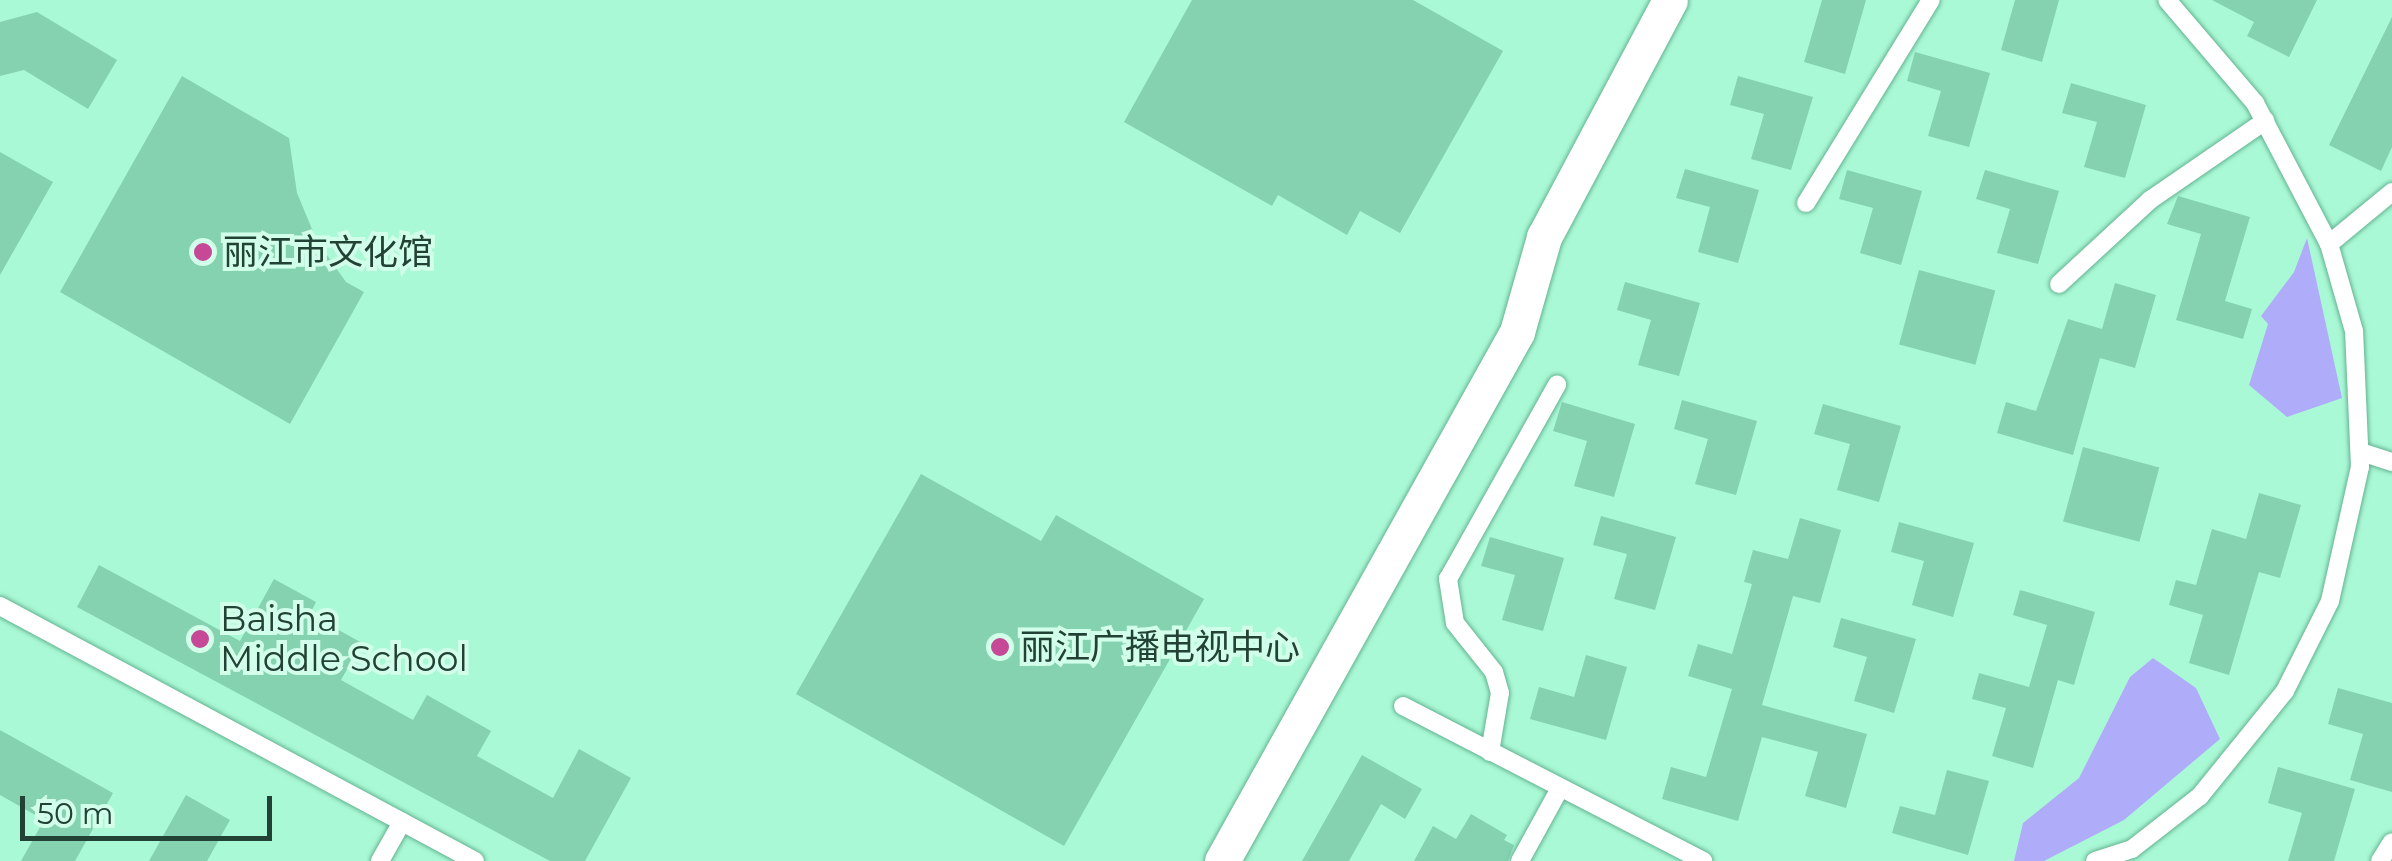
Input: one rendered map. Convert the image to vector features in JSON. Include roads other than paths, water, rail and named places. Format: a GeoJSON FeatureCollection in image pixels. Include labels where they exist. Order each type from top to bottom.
{"type":"FeatureCollection","features":[{"type":"Feature","properties":{"kind":"street"},"geometry":{"type":"LineString","coordinates":[[1222,861],[1517,332],[1544,237],[1670,0]]}},
{"type":"Feature","properties":{"kind":"lane"},"geometry":{"type":"LineString","coordinates":[[1806,203],[1931,0]]}},
{"type":"Feature","properties":{"kind":"lane"},"geometry":{"type":"LineString","coordinates":[[2094,861],[2134,855],[2230,766],[2285,691],[2344,558],[2361,452],[2354,331],[2328,244],[2265,121],[2236,74],[2167,0]]}},
{"type":"Feature","properties":{"kind":"lane"},"geometry":{"type":"LineString","coordinates":[[2059,284],[2150,200],[2265,121]]}},
{"type":"Feature","properties":{"kind":"lane"},"geometry":{"type":"LineString","coordinates":[[2328,244],[2392,192]]}},
{"type":"Feature","properties":{"kind":"lane"},"geometry":{"type":"LineString","coordinates":[[1490,752],[1500,693],[1494,672],[1455,623],[1448,579],[1557,385]]}},
{"type":"Feature","properties":{"kind":"lane"},"geometry":{"type":"LineString","coordinates":[[2361,452],[2392,462]]}},
{"type":"Feature","properties":{"kind":"lane"},"geometry":{"type":"LineString","coordinates":[[0,606],[475,861]]}},
{"type":"Feature","properties":{"kind":"lane"},"geometry":{"type":"LineString","coordinates":[[1404,706],[1558,790],[1703,861]]}},
{"type":"Feature","properties":{"kind":"lane"},"geometry":{"type":"LineString","coordinates":[[1520,861],[1558,790]]}},
{"type":"Feature","properties":{"kind":"lane"},"geometry":{"type":"LineString","coordinates":[[380,861],[402,822]]}},
{"type":"Feature","properties":{"kind":"lane"},"geometry":{"type":"LineString","coordinates":[[2380,861],[2392,842]]}},
{"type":"Feature","properties":{"kind":"water"},"geometry":{"type":"Polygon","coordinates":[[[2307,238],[2342,398],[2287,417],[2249,385],[2268,324],[2261,316],[2294,272],[2307,238]]]}},
{"type":"Feature","properties":{"kind":"water"},"geometry":{"type":"Polygon","coordinates":[[[2153,658],[2196,688],[2220,739],[2124,820],[2044,861],[2014,861],[2023,823],[2079,778],[2130,677],[2153,658]]]}},
{"type":"Feature","properties":{"kind":"place","name":"丽江市文化馆"},"geometry":{"type":"Point","coordinates":[203,252]}},
{"type":"Feature","properties":{"kind":"place","name":"Baisha Middle School"},"geometry":{"type":"Point","coordinates":[200,639]}},
{"type":"Feature","properties":{"kind":"place","name":"丽江广播电视中心"},"geometry":{"type":"Point","coordinates":[1000,647]}}]}
